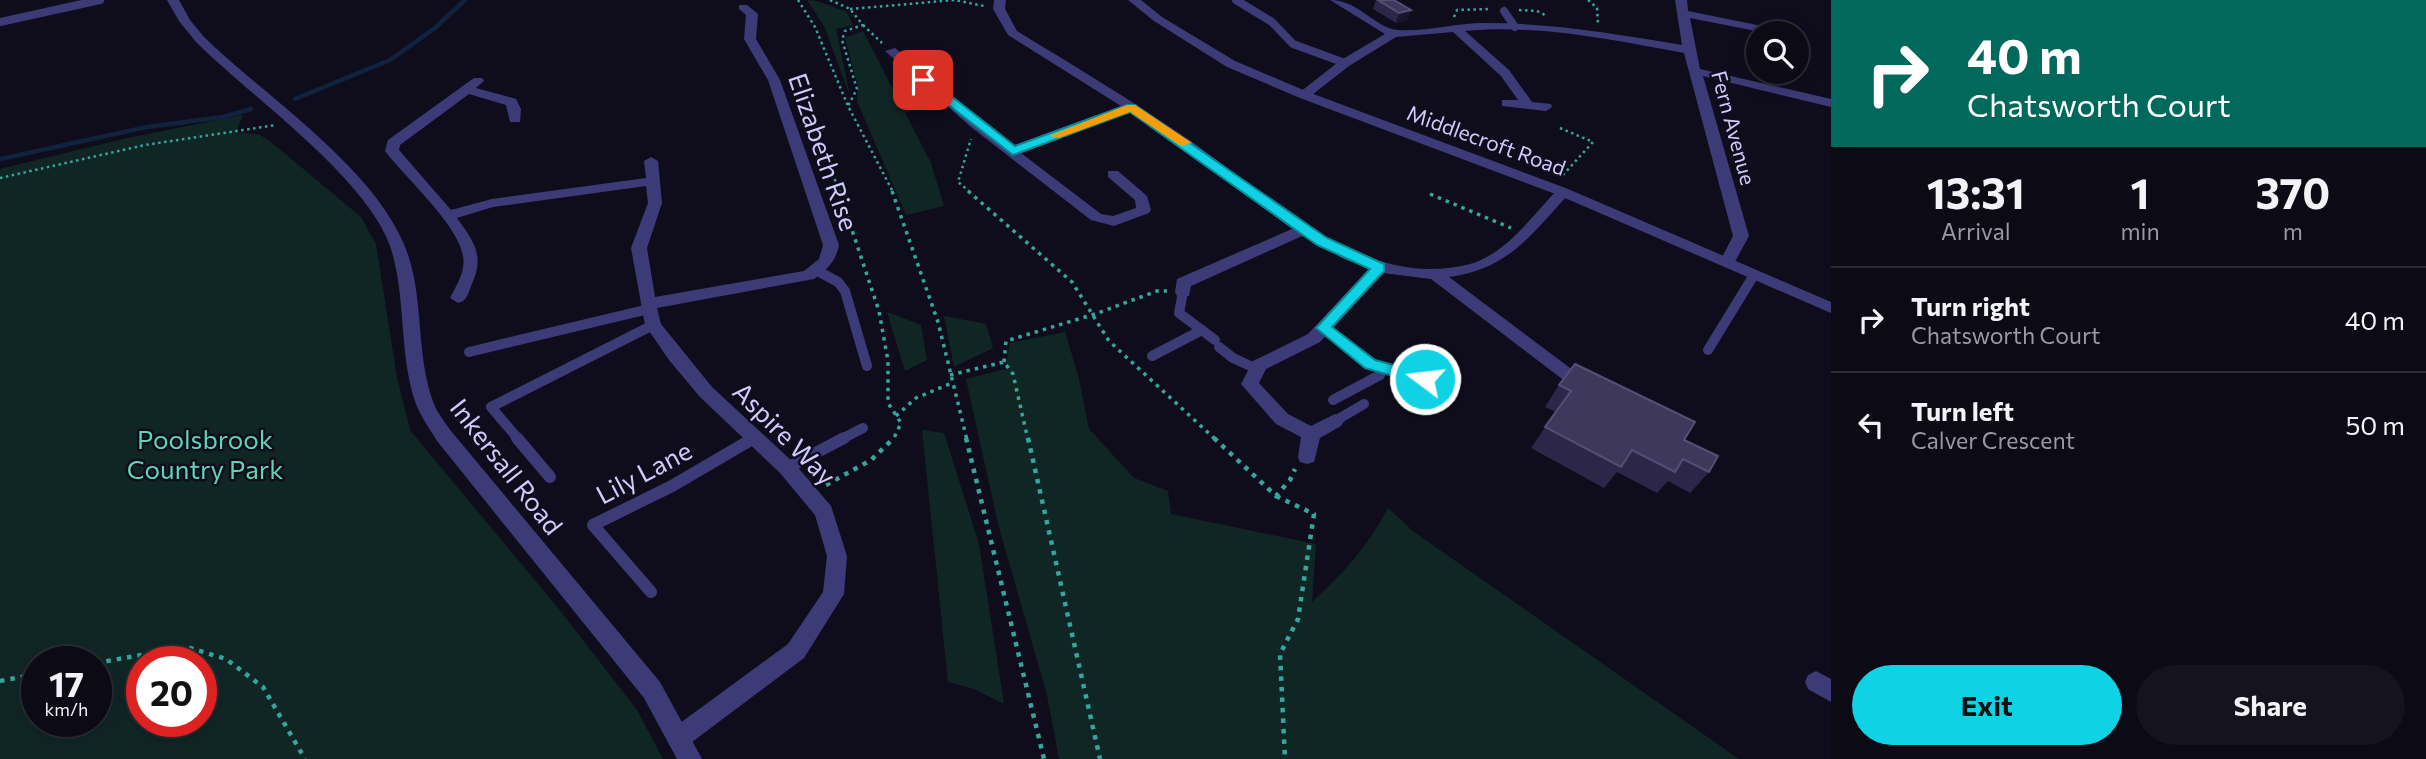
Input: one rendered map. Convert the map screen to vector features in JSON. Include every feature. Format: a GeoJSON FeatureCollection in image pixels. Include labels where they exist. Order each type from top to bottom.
{"type":"FeatureCollection","features":[{"type":"Feature","properties":{"kind":"street","name":"Inkersall Road"},"geometry":{"type":"LineString","coordinates":[[173,0],[190,31],[342,171],[387,224],[404,268],[419,385],[425,406],[444,436],[652,690],[690,759]]}},
{"type":"Feature","properties":{"kind":"street","name":"Middlecroft Road"},"geometry":{"type":"LineString","coordinates":[[1134,0],[1158,19],[1230,64],[1304,95],[1557,190],[1831,308]]}},
{"type":"Feature","properties":{"kind":"street"},"geometry":{"type":"LineString","coordinates":[[1336,0],[1393,34]]}},
{"type":"Feature","properties":{"kind":"street"},"geometry":{"type":"LineString","coordinates":[[1000,5],[1012,33],[1180,139],[1304,229],[1356,259],[1379,268],[1428,276],[1473,268],[1506,251],[1557,190]]}},
{"type":"Feature","properties":{"kind":"street","name":"Elizabeth Rise"},"geometry":{"type":"LineString","coordinates":[[743,7],[752,14],[750,39],[774,80],[831,244],[831,255],[816,270]]}},
{"type":"Feature","properties":{"kind":"street"},"geometry":{"type":"LineString","coordinates":[[1683,7],[1746,24]]}},
{"type":"Feature","properties":{"kind":"street","name":"Fern Avenue"},"geometry":{"type":"LineString","coordinates":[[1683,7],[1689,50],[1741,236],[1727,263]]}},
{"type":"Feature","properties":{"kind":"street"},"geometry":{"type":"LineString","coordinates":[[1304,95],[1345,63],[1393,34],[1481,26],[1515,27],[1598,34],[1689,50]]}},
{"type":"Feature","properties":{"kind":"street"},"geometry":{"type":"LineString","coordinates":[[1456,29],[1506,73],[1528,105]]}},
{"type":"Feature","properties":{"kind":"street"},"geometry":{"type":"LineString","coordinates":[[891,51],[976,124],[1096,217],[1114,221],[1144,209],[1142,199],[1113,174]]}},
{"type":"Feature","properties":{"kind":"street"},"geometry":{"type":"LineString","coordinates":[[1695,71],[1831,103]]}},
{"type":"Feature","properties":{"kind":"street"},"geometry":{"type":"LineString","coordinates":[[458,298],[471,256],[447,216],[392,151],[393,143],[472,85],[511,103],[515,109],[515,119]]}},
{"type":"Feature","properties":{"kind":"street"},"geometry":{"type":"LineString","coordinates":[[1507,103],[1546,107]]}},
{"type":"Feature","properties":{"kind":"street"},"geometry":{"type":"LineString","coordinates":[[1013,151],[1131,107]]}},
{"type":"Feature","properties":{"kind":"street","name":"Aspire Way"},"geometry":{"type":"LineString","coordinates":[[651,161],[655,203],[639,248],[650,313],[675,356],[706,392],[787,467],[824,512],[837,556],[833,594],[796,651],[680,737]]}},
{"type":"Feature","properties":{"kind":"street"},"geometry":{"type":"LineString","coordinates":[[447,216],[492,203],[654,181]]}},
{"type":"Feature","properties":{"kind":"street"},"geometry":{"type":"LineString","coordinates":[[1183,292],[1182,283],[1304,229]]}},
{"type":"Feature","properties":{"kind":"street"},"geometry":{"type":"LineString","coordinates":[[1311,434],[1282,419],[1250,384],[1259,365],[1314,338],[1379,268]]}},
{"type":"Feature","properties":{"kind":"street"},"geometry":{"type":"LineString","coordinates":[[650,313],[788,281],[816,270]]}},
{"type":"Feature","properties":{"kind":"street"},"geometry":{"type":"LineString","coordinates":[[1435,274],[1580,384]]}},
{"type":"Feature","properties":{"kind":"street"},"geometry":{"type":"LineString","coordinates":[[1311,434],[1335,421]]}},
{"type":"Feature","properties":{"kind":"street"},"geometry":{"type":"LineString","coordinates":[[1307,457],[1311,434]]}},
{"type":"Feature","properties":{"kind":"lane"},"geometry":{"type":"LineString","coordinates":[[0,22],[100,0]]}},
{"type":"Feature","properties":{"kind":"lane"},"geometry":{"type":"LineString","coordinates":[[1236,0],[1272,22],[1293,44],[1345,63]]}},
{"type":"Feature","properties":{"kind":"lane"},"geometry":{"type":"LineString","coordinates":[[1504,11],[1515,27]]}},
{"type":"Feature","properties":{"kind":"lane"},"geometry":{"type":"LineString","coordinates":[[816,270],[838,282],[845,291],[867,366]]}},
{"type":"Feature","properties":{"kind":"lane"},"geometry":{"type":"LineString","coordinates":[[1708,350],[1754,275]]}},
{"type":"Feature","properties":{"kind":"lane"},"geometry":{"type":"LineString","coordinates":[[1183,292],[1179,313],[1233,358],[1257,369]]}},
{"type":"Feature","properties":{"kind":"lane"},"geometry":{"type":"LineString","coordinates":[[469,352],[650,313]]}},
{"type":"Feature","properties":{"kind":"lane"},"geometry":{"type":"LineString","coordinates":[[550,477],[491,407],[650,313]]}},
{"type":"Feature","properties":{"kind":"lane"},"geometry":{"type":"LineString","coordinates":[[1323,328],[1370,364],[1425,379]]}},
{"type":"Feature","properties":{"kind":"lane"},"geometry":{"type":"LineString","coordinates":[[1152,356],[1202,330]]}},
{"type":"Feature","properties":{"kind":"lane"},"geometry":{"type":"LineString","coordinates":[[1425,393],[1427,364]]}},
{"type":"Feature","properties":{"kind":"lane"},"geometry":{"type":"LineString","coordinates":[[1333,400],[1380,375],[1382,368]]}},
{"type":"Feature","properties":{"kind":"lane"},"geometry":{"type":"LineString","coordinates":[[1335,421],[1364,404]]}},
{"type":"Feature","properties":{"kind":"lane"},"geometry":{"type":"LineString","coordinates":[[787,467],[863,428]]}},
{"type":"Feature","properties":{"kind":"lane","name":"Lily Lane"},"geometry":{"type":"LineString","coordinates":[[651,592],[593,525],[672,486],[756,436]]}},
{"type":"Feature","properties":{"kind":"path"},"geometry":{"type":"LineString","coordinates":[[798,0],[815,27],[848,106],[891,188],[938,322],[1044,759]]}},
{"type":"Feature","properties":{"kind":"path"},"geometry":{"type":"LineString","coordinates":[[830,0],[850,9],[891,51]]}},
{"type":"Feature","properties":{"kind":"path"},"geometry":{"type":"LineString","coordinates":[[850,9],[955,0],[1000,5]]}},
{"type":"Feature","properties":{"kind":"path"},"geometry":{"type":"LineString","coordinates":[[1588,0],[1597,8],[1598,34]]}},
{"type":"Feature","properties":{"kind":"path"},"geometry":{"type":"LineString","coordinates":[[848,106],[857,89],[842,40],[845,31],[863,25]]}},
{"type":"Feature","properties":{"kind":"path"},"geometry":{"type":"LineString","coordinates":[[0,178],[145,145],[289,123]]}},
{"type":"Feature","properties":{"kind":"path"},"geometry":{"type":"LineString","coordinates":[[976,124],[958,182],[1072,282],[1109,341],[1276,496],[1314,514],[1298,618],[1280,654],[1285,759]]}},
{"type":"Feature","properties":{"kind":"path"},"geometry":{"type":"LineString","coordinates":[[1557,190],[1593,142],[1560,128]]}},
{"type":"Feature","properties":{"kind":"path"},"geometry":{"type":"LineString","coordinates":[[1430,194],[1523,233]]}},
{"type":"Feature","properties":{"kind":"path"},"geometry":{"type":"LineString","coordinates":[[1100,759],[1013,374],[1004,362],[1006,341],[1157,291],[1183,292]]}},
{"type":"Feature","properties":{"kind":"path"},"geometry":{"type":"LineString","coordinates":[[950,375],[1004,362]]}},
{"type":"Feature","properties":{"kind":"path"},"geometry":{"type":"LineString","coordinates":[[896,416],[916,398],[952,383]]}},
{"type":"Feature","properties":{"kind":"path"},"geometry":{"type":"LineString","coordinates":[[1276,496],[1290,480]]}},
{"type":"Feature","properties":{"kind":"path"},"geometry":{"type":"LineString","coordinates":[[112,660],[187,647],[226,659],[263,687],[305,759]]}},
{"type":"Feature","properties":{"kind":"path"},"geometry":{"type":"LineString","coordinates":[[0,681],[21,677]]}},
{"type":"Feature","properties":{"kind":"green space"},"geometry":{"type":"Polygon","coordinates":[[[807,0],[846,11],[853,25],[836,29],[850,96],[824,26],[807,0]]]}},
{"type":"Feature","properties":{"kind":"green space"},"geometry":{"type":"Polygon","coordinates":[[[863,31],[931,163],[944,206],[906,215],[857,101],[858,86],[845,38],[863,31]]]}},
{"type":"Feature","properties":{"kind":"green space","name":"Poolsbrook Country Park"},"geometry":{"type":"Polygon","coordinates":[[[243,115],[236,132],[260,135],[271,142],[361,217],[376,244],[397,378],[410,430],[558,608],[637,710],[663,759],[0,759],[0,169],[123,139],[243,115]]]}},
{"type":"Feature","properties":{"kind":"green space"},"geometry":{"type":"Polygon","coordinates":[[[887,312],[921,325],[927,360],[905,371],[887,312]]]}},
{"type":"Feature","properties":{"kind":"green space"},"geometry":{"type":"Polygon","coordinates":[[[944,316],[986,324],[993,348],[954,367],[944,316]]]}},
{"type":"Feature","properties":{"kind":"green space"},"geometry":{"type":"Polygon","coordinates":[[[1065,332],[1078,375],[1089,429],[1134,478],[1168,491],[1171,514],[1316,544],[1312,602],[1354,558],[1388,508],[1414,532],[1739,759],[1059,759],[1047,695],[998,524],[966,379],[1005,369],[1010,343],[1065,332]]]}},
{"type":"Feature","properties":{"kind":"green space"},"geometry":{"type":"Polygon","coordinates":[[[922,430],[944,433],[979,544],[1004,704],[974,689],[948,682],[922,430]]]}},
{"type":"Feature","properties":{"kind":"building"},"geometry":{"type":"Polygon","coordinates":[[[1378,0],[1394,0],[1411,10],[1399,13],[1378,0]]]}},
{"type":"Feature","properties":{"kind":"building"},"geometry":{"type":"Polygon","coordinates":[[[1575,364],[1695,422],[1684,440],[1718,456],[1709,472],[1683,459],[1675,472],[1632,450],[1621,467],[1545,427],[1571,391],[1559,385],[1575,364]]]}},
{"type":"Feature","properties":{"kind":"waterway"},"geometry":{"type":"LineString","coordinates":[[295,99],[390,60],[435,28],[465,0]]}},
{"type":"Feature","properties":{"kind":"waterway"},"geometry":{"type":"LineString","coordinates":[[0,159],[147,127],[223,117],[251,109]]}},
{"type":"Feature","properties":{"kind":"slow traffic"},"geometry":{"type":"LineString","coordinates":[[1055,136],[1131,107],[1186,143]]}},
{"type":"Feature","properties":{"kind":"route"},"geometry":{"type":"LineString","coordinates":[[923,80],[1013,151],[1131,107],[1180,139],[1322,242],[1379,268],[1323,328],[1370,364],[1425,379]]}}]}
